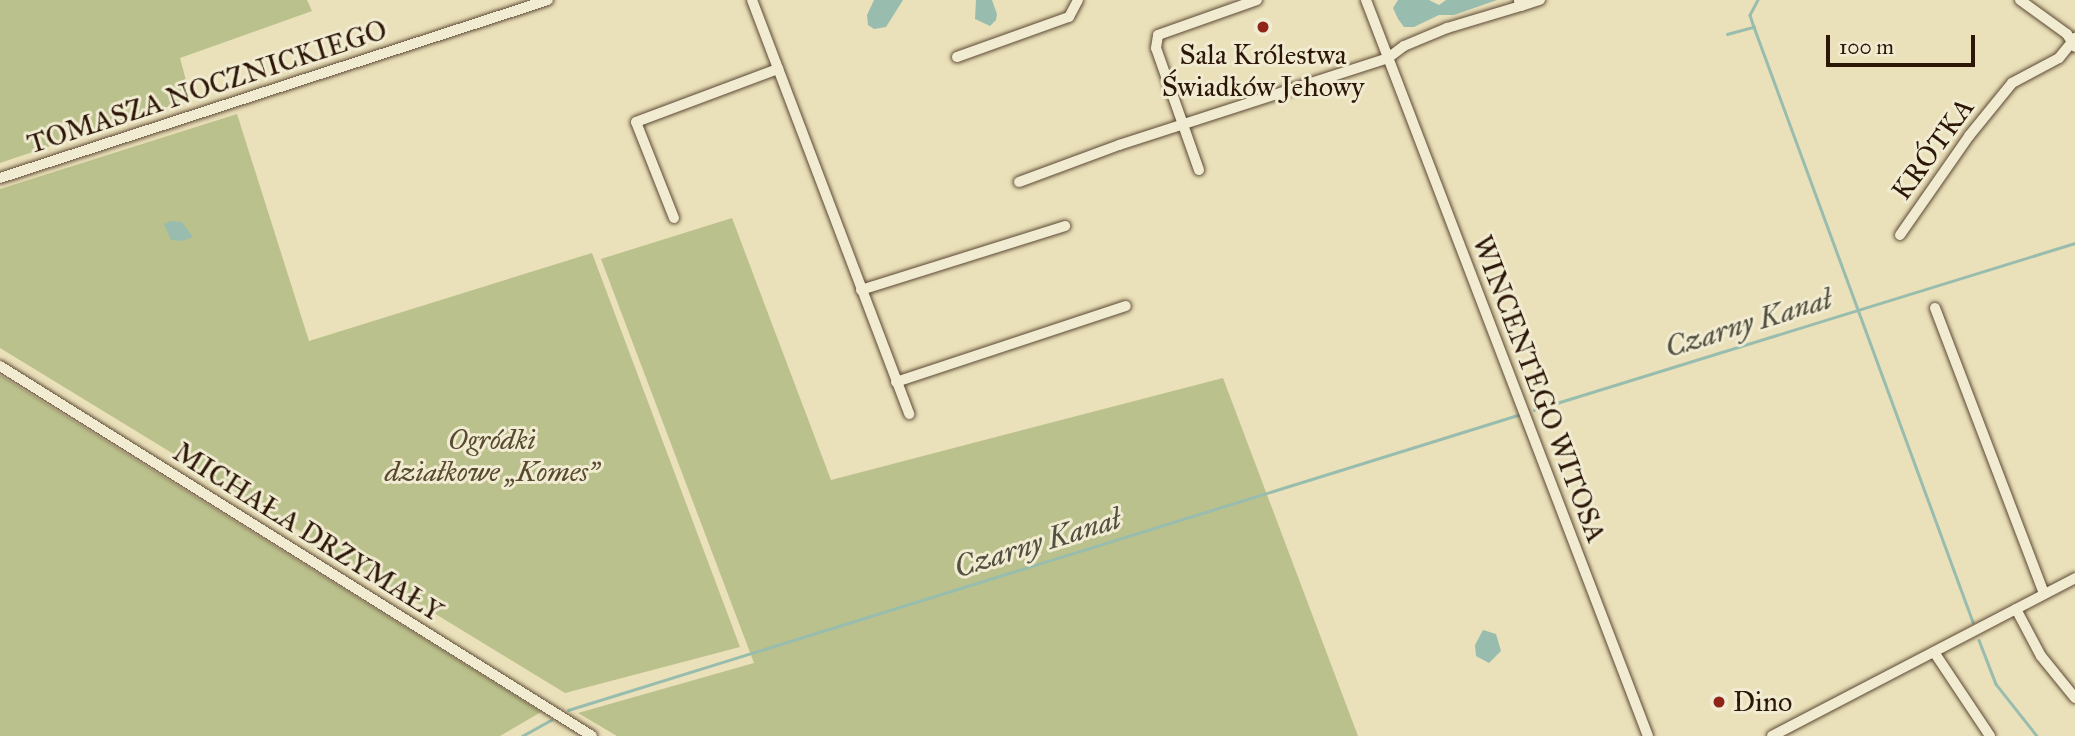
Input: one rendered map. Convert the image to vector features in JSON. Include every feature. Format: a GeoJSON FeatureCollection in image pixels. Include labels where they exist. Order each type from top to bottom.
{"type":"FeatureCollection","features":[{"type":"Feature","properties":{"kind":"street","name":"TOMASZA NOCZNICKIEGO"},"geometry":{"type":"LineString","coordinates":[[0,178],[548,0]]}},
{"type":"Feature","properties":{"kind":"street"},"geometry":{"type":"LineString","coordinates":[[752,0],[909,414]]}},
{"type":"Feature","properties":{"kind":"street"},"geometry":{"type":"LineString","coordinates":[[957,57],[1069,17],[1077,0]]}},
{"type":"Feature","properties":{"kind":"street"},"geometry":{"type":"LineString","coordinates":[[1199,170],[1156,48],[1158,35],[1257,0]]}},
{"type":"Feature","properties":{"kind":"street","name":"WINCENTEGO WITOSA"},"geometry":{"type":"LineString","coordinates":[[1366,0],[1648,736]]}},
{"type":"Feature","properties":{"kind":"street"},"geometry":{"type":"LineString","coordinates":[[1019,182],[1182,124],[1388,58],[1404,46],[1447,28],[1520,3],[1540,0]]}},
{"type":"Feature","properties":{"kind":"street","name":"KRÓTKA"},"geometry":{"type":"LineString","coordinates":[[1900,235],[1969,136],[2012,83],[2059,58],[2074,43],[2067,34],[2020,0]]}},
{"type":"Feature","properties":{"kind":"street"},"geometry":{"type":"LineString","coordinates":[[674,218],[636,122],[778,69]]}},
{"type":"Feature","properties":{"kind":"street"},"geometry":{"type":"LineString","coordinates":[[861,290],[1065,226]]}},
{"type":"Feature","properties":{"kind":"street"},"geometry":{"type":"LineString","coordinates":[[896,382],[1126,306]]}},
{"type":"Feature","properties":{"kind":"street"},"geometry":{"type":"LineString","coordinates":[[1935,308],[2043,594]]}},
{"type":"Feature","properties":{"kind":"street","name":"MICHAŁA DRZYMAŁY"},"geometry":{"type":"LineString","coordinates":[[0,366],[592,736]]}},
{"type":"Feature","properties":{"kind":"street"},"geometry":{"type":"LineString","coordinates":[[1772,736],[2075,578]]}},
{"type":"Feature","properties":{"kind":"street"},"geometry":{"type":"LineString","coordinates":[[2016,609],[2041,656],[2075,698]]}},
{"type":"Feature","properties":{"kind":"street"},"geometry":{"type":"LineString","coordinates":[[1934,652],[1990,736]]}},
{"type":"Feature","properties":{"kind":"green space"},"geometry":{"type":"Polygon","coordinates":[[[0,0],[307,0],[312,11],[180,58],[191,99],[0,163],[0,0]]]}},
{"type":"Feature","properties":{"kind":"green space","name":"Ogródki działkowe „Komes”"},"geometry":{"type":"Polygon","coordinates":[[[237,114],[309,341],[592,253],[740,647],[565,693],[0,348],[0,189],[237,114]]]}},
{"type":"Feature","properties":{"kind":"green space"},"geometry":{"type":"Polygon","coordinates":[[[732,218],[831,480],[1223,378],[1358,736],[617,736],[578,713],[754,663],[601,259],[732,218]]]}},
{"type":"Feature","properties":{"kind":"green space"},"geometry":{"type":"Polygon","coordinates":[[[0,375],[541,712],[500,736],[0,736],[0,375]]]}},
{"type":"Feature","properties":{"kind":"shaded area"},"geometry":{"type":"Polygon","coordinates":[[[874,0],[903,0],[886,27],[874,29],[868,25],[867,15],[874,0]]]}},
{"type":"Feature","properties":{"kind":"shaded area"},"geometry":{"type":"Polygon","coordinates":[[[976,0],[992,0],[997,14],[996,20],[990,26],[975,19],[976,0]]]}},
{"type":"Feature","properties":{"kind":"shaded area"},"geometry":{"type":"Polygon","coordinates":[[[1398,0],[1429,0],[1439,5],[1446,0],[1497,0],[1454,15],[1439,15],[1414,27],[1404,27],[1393,8],[1398,0]]]}},
{"type":"Feature","properties":{"kind":"shaded area"},"geometry":{"type":"Polygon","coordinates":[[[171,221],[182,222],[193,237],[182,241],[171,240],[164,224],[171,221]]]}},
{"type":"Feature","properties":{"kind":"shaded area"},"geometry":{"type":"Polygon","coordinates":[[[1483,630],[1496,634],[1501,651],[1489,663],[1476,656],[1475,645],[1483,630]]]}},
{"type":"Feature","properties":{"kind":"waterway","name":"Czarny Kanał"},"geometry":{"type":"LineString","coordinates":[[1758,0],[1750,15],[1754,27],[1973,622]]}},
{"type":"Feature","properties":{"kind":"waterway"},"geometry":{"type":"LineString","coordinates":[[1727,34],[1754,27]]}},
{"type":"Feature","properties":{"kind":"waterway","name":"Czarny Kanał"},"geometry":{"type":"LineString","coordinates":[[1534,410],[2075,243]]}},
{"type":"Feature","properties":{"kind":"waterway","name":"Czarny Kanał"},"geometry":{"type":"LineString","coordinates":[[568,710],[1518,415]]}},
{"type":"Feature","properties":{"kind":"waterway"},"geometry":{"type":"LineString","coordinates":[[1979,640],[1996,684],[2037,736]]}},
{"type":"Feature","properties":{"kind":"waterway","name":"Czarny Kanał"},"geometry":{"type":"LineString","coordinates":[[522,736],[551,720]]}},
{"type":"Feature","properties":{"kind":"place","name":"Sala Królestwa Świadków Jehowy"},"geometry":{"type":"Point","coordinates":[1263,27]}},
{"type":"Feature","properties":{"kind":"place","name":"Dino"},"geometry":{"type":"Point","coordinates":[1719,702]}}]}
